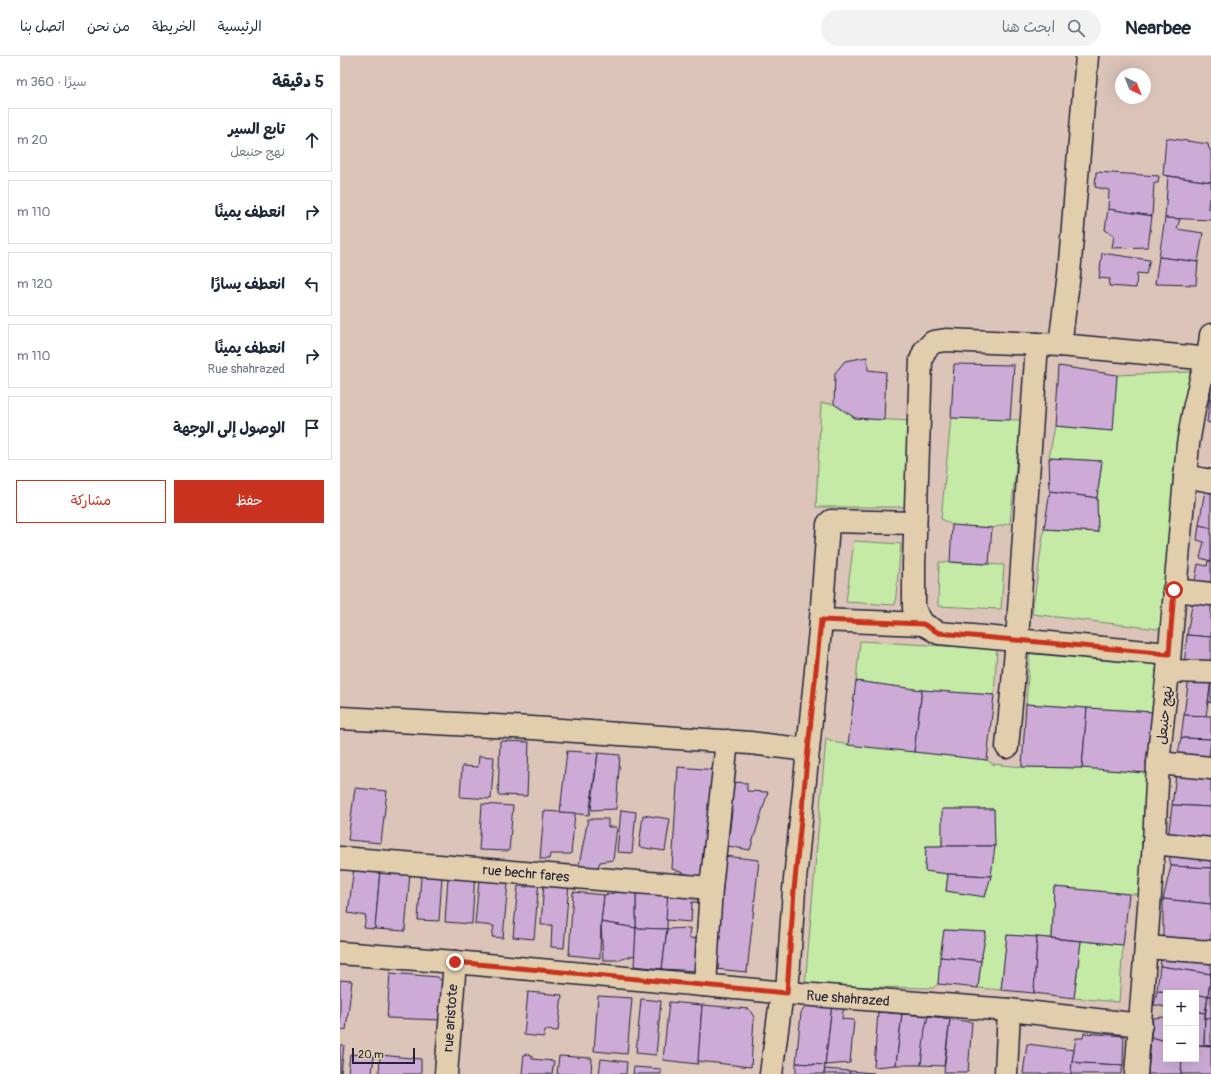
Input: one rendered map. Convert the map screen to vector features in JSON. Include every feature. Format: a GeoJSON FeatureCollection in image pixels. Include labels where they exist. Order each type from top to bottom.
{"type":"FeatureCollection","features":[{"type":"Feature","properties":{"kind":"street"},"geometry":{"type":"LineString","coordinates":[[1060,345],[1069,274],[1087,56]]}},
{"type":"Feature","properties":{"kind":"street","name":"نهج حنبعل"},"geometry":{"type":"LineString","coordinates":[[1136,1074],[1154,843],[1158,763],[1169,663],[1174,590],[1188,444],[1201,379],[1210,359],[1211,335]]}},
{"type":"Feature","properties":{"kind":"street"},"geometry":{"type":"LineString","coordinates":[[923,624],[914,609],[915,523],[921,360],[925,350],[933,342],[946,340],[1060,345],[1210,359]]}},
{"type":"Feature","properties":{"kind":"street"},"geometry":{"type":"LineString","coordinates":[[1007,747],[1017,640],[1037,344]]}},
{"type":"Feature","properties":{"kind":"street"},"geometry":{"type":"LineString","coordinates":[[1185,476],[1211,481]]}},
{"type":"Feature","properties":{"kind":"street"},"geometry":{"type":"LineString","coordinates":[[772,1074],[784,993],[821,620],[827,527],[831,521],[915,523]]}},
{"type":"Feature","properties":{"kind":"street"},"geometry":{"type":"LineString","coordinates":[[1174,590],[1211,594]]}},
{"type":"Feature","properties":{"kind":"street"},"geometry":{"type":"LineString","coordinates":[[821,620],[923,624],[939,633],[1017,640],[1169,663],[1211,672]]}},
{"type":"Feature","properties":{"kind":"street"},"geometry":{"type":"LineString","coordinates":[[340,718],[532,728],[750,742],[808,750]]}},
{"type":"Feature","properties":{"kind":"street"},"geometry":{"type":"LineString","coordinates":[[705,985],[711,888],[727,741]]}},
{"type":"Feature","properties":{"kind":"street"},"geometry":{"type":"LineString","coordinates":[[1158,763],[1211,768]]}},
{"type":"Feature","properties":{"kind":"street"},"geometry":{"type":"LineString","coordinates":[[1154,843],[1211,849]]}},
{"type":"Feature","properties":{"kind":"street","name":"rue bechr fares"},"geometry":{"type":"LineString","coordinates":[[340,858],[711,888]]}},
{"type":"Feature","properties":{"kind":"street"},"geometry":{"type":"LineString","coordinates":[[1146,947],[1211,952]]}},
{"type":"Feature","properties":{"kind":"street","name":"Rue shahrazed"},"geometry":{"type":"LineString","coordinates":[[340,953],[455,962],[784,993],[1009,1010],[1141,1025]]}},
{"type":"Feature","properties":{"kind":"street","name":"rue aristote"},"geometry":{"type":"LineString","coordinates":[[446,1074],[455,962]]}},
{"type":"Feature","properties":{"kind":"street"},"geometry":{"type":"LineString","coordinates":[[1006,1074],[1009,1010]]}},
{"type":"Feature","properties":{"kind":"green space"},"geometry":{"type":"Polygon","coordinates":[[[1190,372],[1166,630],[1032,614],[1044,529],[1098,532],[1097,498],[1102,461],[1049,458],[1055,426],[1112,431],[1117,375],[1190,372]]]}},
{"type":"Feature","properties":{"kind":"green space"},"geometry":{"type":"Polygon","coordinates":[[[821,403],[834,404],[855,418],[910,421],[905,507],[816,507],[821,403]]]}},
{"type":"Feature","properties":{"kind":"green space"},"geometry":{"type":"Polygon","coordinates":[[[951,418],[1021,420],[1010,523],[992,528],[952,525],[941,519],[951,418]]]}},
{"type":"Feature","properties":{"kind":"green space"},"geometry":{"type":"Polygon","coordinates":[[[854,541],[901,544],[895,605],[846,602],[854,541]]]}},
{"type":"Feature","properties":{"kind":"green space"},"geometry":{"type":"Polygon","coordinates":[[[939,562],[1004,565],[1001,609],[938,606],[939,562]]]}},
{"type":"Feature","properties":{"kind":"green space"},"geometry":{"type":"Polygon","coordinates":[[[860,641],[997,649],[994,695],[922,690],[856,681],[860,641]]]}},
{"type":"Feature","properties":{"kind":"green space"},"geometry":{"type":"Polygon","coordinates":[[[1030,648],[1160,660],[1154,712],[1026,704],[1030,648]]]}},
{"type":"Feature","properties":{"kind":"green space"},"geometry":{"type":"Polygon","coordinates":[[[826,738],[837,743],[987,760],[992,764],[1022,767],[1082,768],[1147,773],[1139,894],[1054,887],[1052,938],[1007,935],[1001,990],[978,988],[986,932],[944,930],[938,984],[933,988],[805,986],[826,738]],[[943,809],[942,846],[926,846],[925,871],[948,874],[946,891],[985,896],[993,853],[994,809],[943,809]]]}},
{"type":"Feature","properties":{"kind":"green space"},"geometry":{"type":"Polygon","coordinates":[[[1081,941],[1123,945],[1119,1002],[1074,998],[1081,941]]]}},
{"type":"Feature","properties":{"kind":"building"},"geometry":{"type":"Polygon","coordinates":[[[1166,138],[1208,144],[1209,149],[1211,150],[1211,182],[1163,175],[1166,138]]]}},
{"type":"Feature","properties":{"kind":"building"},"geometry":{"type":"Polygon","coordinates":[[[1096,172],[1159,176],[1158,183],[1154,183],[1152,216],[1108,209],[1109,190],[1095,187],[1096,172]]]}},
{"type":"Feature","properties":{"kind":"building"},"geometry":{"type":"Polygon","coordinates":[[[1168,176],[1211,182],[1211,198],[1209,198],[1208,208],[1211,208],[1211,220],[1165,218],[1168,176]]]}},
{"type":"Feature","properties":{"kind":"building"},"geometry":{"type":"Polygon","coordinates":[[[1108,209],[1152,216],[1148,247],[1112,248],[1114,235],[1105,230],[1108,209]]]}},
{"type":"Feature","properties":{"kind":"building"},"geometry":{"type":"Polygon","coordinates":[[[1165,218],[1180,219],[1177,229],[1203,233],[1198,262],[1159,257],[1165,218]]]}},
{"type":"Feature","properties":{"kind":"building"},"geometry":{"type":"Polygon","coordinates":[[[1102,253],[1150,260],[1146,274],[1137,273],[1136,288],[1109,286],[1110,279],[1099,278],[1102,253]]]}},
{"type":"Feature","properties":{"kind":"building"},"geometry":{"type":"Polygon","coordinates":[[[1159,257],[1198,262],[1196,285],[1155,284],[1159,257]]]}},
{"type":"Feature","properties":{"kind":"building"},"geometry":{"type":"Polygon","coordinates":[[[867,357],[868,370],[886,372],[884,420],[855,418],[834,404],[835,373],[845,361],[867,357]]]}},
{"type":"Feature","properties":{"kind":"building"},"geometry":{"type":"Polygon","coordinates":[[[954,364],[1014,365],[1010,420],[951,418],[954,364]]]}},
{"type":"Feature","properties":{"kind":"building"},"geometry":{"type":"Polygon","coordinates":[[[1059,366],[1117,375],[1113,431],[1055,426],[1059,366]]]}},
{"type":"Feature","properties":{"kind":"building"},"geometry":{"type":"Polygon","coordinates":[[[1211,385],[1211,423],[1207,422],[1211,385]]]}},
{"type":"Feature","properties":{"kind":"building"},"geometry":{"type":"Polygon","coordinates":[[[1049,458],[1102,461],[1097,498],[1050,491],[1049,458]]]}},
{"type":"Feature","properties":{"kind":"building"},"geometry":{"type":"Polygon","coordinates":[[[1205,490],[1211,490],[1211,528],[1199,525],[1205,490]]]}},
{"type":"Feature","properties":{"kind":"building"},"geometry":{"type":"Polygon","coordinates":[[[1050,491],[1097,498],[1098,532],[1044,529],[1050,491]]]}},
{"type":"Feature","properties":{"kind":"building"},"geometry":{"type":"Polygon","coordinates":[[[952,525],[992,528],[989,564],[950,562],[952,525]]]}},
{"type":"Feature","properties":{"kind":"building"},"geometry":{"type":"Polygon","coordinates":[[[1199,525],[1211,528],[1211,561],[1200,558],[1204,542],[1197,540],[1199,525]]]}},
{"type":"Feature","properties":{"kind":"building"},"geometry":{"type":"Polygon","coordinates":[[[1208,561],[1211,561],[1211,582],[1195,581],[1198,564],[1207,566],[1208,561]]]}},
{"type":"Feature","properties":{"kind":"building"},"geometry":{"type":"Polygon","coordinates":[[[1193,599],[1211,600],[1211,637],[1187,635],[1193,599]]]}},
{"type":"Feature","properties":{"kind":"building"},"geometry":{"type":"Polygon","coordinates":[[[1187,635],[1211,637],[1211,669],[1184,667],[1187,635]]]}},
{"type":"Feature","properties":{"kind":"building"},"geometry":{"type":"Polygon","coordinates":[[[1189,677],[1211,681],[1206,716],[1184,715],[1189,677]]]}},
{"type":"Feature","properties":{"kind":"building"},"geometry":{"type":"Polygon","coordinates":[[[856,681],[922,690],[914,752],[848,745],[856,681]]]}},
{"type":"Feature","properties":{"kind":"building"},"geometry":{"type":"Polygon","coordinates":[[[1211,681],[1211,703],[1208,702],[1211,681]]]}},
{"type":"Feature","properties":{"kind":"building"},"geometry":{"type":"Polygon","coordinates":[[[922,690],[994,695],[987,760],[914,752],[922,690]]]}},
{"type":"Feature","properties":{"kind":"building"},"geometry":{"type":"Polygon","coordinates":[[[1026,704],[1087,708],[1082,768],[1022,767],[1026,704]]]}},
{"type":"Feature","properties":{"kind":"building"},"geometry":{"type":"Polygon","coordinates":[[[1087,708],[1154,712],[1147,773],[1082,768],[1087,708]]]}},
{"type":"Feature","properties":{"kind":"building"},"geometry":{"type":"Polygon","coordinates":[[[1184,715],[1211,716],[1211,739],[1181,738],[1184,715]]]}},
{"type":"Feature","properties":{"kind":"building"},"geometry":{"type":"Polygon","coordinates":[[[1181,738],[1211,739],[1209,757],[1178,754],[1181,738]]]}},
{"type":"Feature","properties":{"kind":"building"},"geometry":{"type":"Polygon","coordinates":[[[500,741],[529,742],[527,796],[498,795],[500,741]]]}},
{"type":"Feature","properties":{"kind":"building"},"geometry":{"type":"Polygon","coordinates":[[[567,751],[598,753],[589,815],[560,812],[567,751]]]}},
{"type":"Feature","properties":{"kind":"building"},"geometry":{"type":"Polygon","coordinates":[[[598,753],[620,755],[616,809],[591,810],[598,753]]]}},
{"type":"Feature","properties":{"kind":"building"},"geometry":{"type":"Polygon","coordinates":[[[479,756],[494,757],[491,799],[460,797],[462,766],[478,767],[479,756]]]}},
{"type":"Feature","properties":{"kind":"building"},"geometry":{"type":"Polygon","coordinates":[[[678,767],[716,770],[706,881],[672,869],[678,767]]]}},
{"type":"Feature","properties":{"kind":"building"},"geometry":{"type":"Polygon","coordinates":[[[1177,768],[1211,772],[1211,807],[1172,805],[1177,768]]]}},
{"type":"Feature","properties":{"kind":"building"},"geometry":{"type":"Polygon","coordinates":[[[732,782],[747,783],[747,791],[768,792],[750,850],[728,846],[732,810],[726,810],[732,782]]]}},
{"type":"Feature","properties":{"kind":"building"},"geometry":{"type":"Polygon","coordinates":[[[355,788],[387,791],[381,843],[348,840],[355,788]]]}},
{"type":"Feature","properties":{"kind":"building"},"geometry":{"type":"Polygon","coordinates":[[[482,804],[513,806],[509,851],[479,850],[482,804]]]}},
{"type":"Feature","properties":{"kind":"building"},"geometry":{"type":"Polygon","coordinates":[[[1172,805],[1211,807],[1211,841],[1168,839],[1172,805]]]}},
{"type":"Feature","properties":{"kind":"building"},"geometry":{"type":"Polygon","coordinates":[[[942,809],[994,809],[995,846],[942,846],[942,809]]]}},
{"type":"Feature","properties":{"kind":"building"},"geometry":{"type":"Polygon","coordinates":[[[621,810],[636,812],[632,853],[617,852],[621,810]]]}},
{"type":"Feature","properties":{"kind":"building"},"geometry":{"type":"Polygon","coordinates":[[[544,811],[575,813],[571,854],[550,854],[549,859],[540,859],[544,811]]]}},
{"type":"Feature","properties":{"kind":"building"},"geometry":{"type":"Polygon","coordinates":[[[643,815],[670,819],[665,851],[639,847],[643,815]]]}},
{"type":"Feature","properties":{"kind":"building"},"geometry":{"type":"Polygon","coordinates":[[[588,819],[608,819],[608,827],[617,827],[613,860],[600,862],[597,870],[578,870],[588,819]]]}},
{"type":"Feature","properties":{"kind":"building"},"geometry":{"type":"Polygon","coordinates":[[[926,846],[995,846],[991,876],[948,874],[925,871],[926,846]]]}},
{"type":"Feature","properties":{"kind":"building"},"geometry":{"type":"Polygon","coordinates":[[[1168,849],[1211,853],[1211,868],[1171,866],[1168,849]]]}},
{"type":"Feature","properties":{"kind":"building"},"geometry":{"type":"Polygon","coordinates":[[[724,856],[759,860],[747,972],[715,969],[724,856]]]}},
{"type":"Feature","properties":{"kind":"building"},"geometry":{"type":"Polygon","coordinates":[[[1171,866],[1211,868],[1211,904],[1163,899],[1171,866]]]}},
{"type":"Feature","properties":{"kind":"building"},"geometry":{"type":"Polygon","coordinates":[[[354,868],[380,870],[375,929],[364,928],[366,916],[348,913],[354,868]]]}},
{"type":"Feature","properties":{"kind":"building"},"geometry":{"type":"Polygon","coordinates":[[[380,870],[410,873],[405,931],[375,929],[380,870]]]}},
{"type":"Feature","properties":{"kind":"building"},"geometry":{"type":"Polygon","coordinates":[[[475,871],[472,924],[445,922],[448,878],[464,879],[464,875],[475,871]]]}},
{"type":"Feature","properties":{"kind":"building"},"geometry":{"type":"Polygon","coordinates":[[[948,874],[991,876],[985,897],[946,891],[948,874]]]}},
{"type":"Feature","properties":{"kind":"building"},"geometry":{"type":"Polygon","coordinates":[[[421,876],[442,877],[439,921],[418,920],[421,876]]]}},
{"type":"Feature","properties":{"kind":"building"},"geometry":{"type":"Polygon","coordinates":[[[529,879],[539,880],[534,939],[513,937],[518,886],[528,887],[529,879]]]}},
{"type":"Feature","properties":{"kind":"building"},"geometry":{"type":"Polygon","coordinates":[[[479,880],[508,883],[503,938],[492,937],[494,926],[475,924],[479,880]]]}},
{"type":"Feature","properties":{"kind":"building"},"geometry":{"type":"Polygon","coordinates":[[[544,882],[569,883],[564,948],[551,947],[552,925],[541,925],[544,882]]]}},
{"type":"Feature","properties":{"kind":"building"},"geometry":{"type":"Polygon","coordinates":[[[1054,887],[1129,894],[1123,945],[1052,938],[1054,887]]]}},
{"type":"Feature","properties":{"kind":"building"},"geometry":{"type":"Polygon","coordinates":[[[636,888],[668,889],[667,929],[636,928],[636,888]]]}},
{"type":"Feature","properties":{"kind":"building"},"geometry":{"type":"Polygon","coordinates":[[[636,888],[636,928],[601,922],[604,895],[636,888]]]}},
{"type":"Feature","properties":{"kind":"building"},"geometry":{"type":"Polygon","coordinates":[[[668,889],[698,891],[698,902],[692,902],[691,922],[666,920],[668,889]]]}},
{"type":"Feature","properties":{"kind":"building"},"geometry":{"type":"Polygon","coordinates":[[[573,892],[604,895],[601,922],[600,958],[569,955],[573,892]]]}},
{"type":"Feature","properties":{"kind":"building"},"geometry":{"type":"Polygon","coordinates":[[[1163,899],[1211,904],[1211,945],[1163,940],[1163,899]]]}},
{"type":"Feature","properties":{"kind":"building"},"geometry":{"type":"Polygon","coordinates":[[[601,922],[636,928],[635,955],[619,960],[603,960],[601,922]]]}},
{"type":"Feature","properties":{"kind":"building"},"geometry":{"type":"Polygon","coordinates":[[[636,928],[667,929],[662,969],[634,966],[636,928]]]}},
{"type":"Feature","properties":{"kind":"building"},"geometry":{"type":"Polygon","coordinates":[[[690,928],[689,938],[700,939],[699,971],[662,969],[667,929],[690,928]]]}},
{"type":"Feature","properties":{"kind":"building"},"geometry":{"type":"Polygon","coordinates":[[[944,930],[986,932],[981,961],[940,957],[944,930]]]}},
{"type":"Feature","properties":{"kind":"building"},"geometry":{"type":"Polygon","coordinates":[[[1007,935],[1037,937],[1034,993],[1001,990],[1007,935]]]}},
{"type":"Feature","properties":{"kind":"building"},"geometry":{"type":"Polygon","coordinates":[[[1037,937],[1081,941],[1074,998],[1034,993],[1037,937]]]}},
{"type":"Feature","properties":{"kind":"building"},"geometry":{"type":"Polygon","coordinates":[[[1162,955],[1211,959],[1211,974],[1160,966],[1162,955]]]}},
{"type":"Feature","properties":{"kind":"building"},"geometry":{"type":"Polygon","coordinates":[[[940,957],[981,961],[978,988],[938,984],[940,957]]]}},
{"type":"Feature","properties":{"kind":"building"},"geometry":{"type":"Polygon","coordinates":[[[1160,966],[1211,974],[1208,996],[1199,995],[1199,990],[1157,991],[1160,966]]]}},
{"type":"Feature","properties":{"kind":"building"},"geometry":{"type":"Polygon","coordinates":[[[390,973],[438,977],[444,984],[441,1020],[387,1018],[390,973]]]}},
{"type":"Feature","properties":{"kind":"building"},"geometry":{"type":"Polygon","coordinates":[[[1211,974],[1211,996],[1208,996],[1211,974]]]}},
{"type":"Feature","properties":{"kind":"building"},"geometry":{"type":"Polygon","coordinates":[[[340,980],[352,981],[346,1030],[340,1029],[340,980]]]}},
{"type":"Feature","properties":{"kind":"building"},"geometry":{"type":"Polygon","coordinates":[[[1157,991],[1163,992],[1163,1006],[1154,1005],[1157,991]]]}},
{"type":"Feature","properties":{"kind":"building"},"geometry":{"type":"Polygon","coordinates":[[[528,992],[562,995],[558,1031],[545,1030],[544,1037],[524,1035],[528,992]]]}},
{"type":"Feature","properties":{"kind":"building"},"geometry":{"type":"Polygon","coordinates":[[[1199,995],[1208,996],[1205,1013],[1199,1012],[1199,995]]]}},
{"type":"Feature","properties":{"kind":"building"},"geometry":{"type":"Polygon","coordinates":[[[598,996],[632,998],[627,1054],[594,1051],[598,996]]]}},
{"type":"Feature","properties":{"kind":"building"},"geometry":{"type":"Polygon","coordinates":[[[1208,996],[1211,996],[1211,1018],[1205,1018],[1208,996]]]}},
{"type":"Feature","properties":{"kind":"building"},"geometry":{"type":"Polygon","coordinates":[[[641,999],[661,1001],[656,1055],[636,1053],[641,999]]]}},
{"type":"Feature","properties":{"kind":"building"},"geometry":{"type":"Polygon","coordinates":[[[669,1002],[702,1005],[698,1064],[663,1060],[669,1002]]]}},
{"type":"Feature","properties":{"kind":"building"},"geometry":{"type":"Polygon","coordinates":[[[808,1003],[832,1005],[825,1065],[796,1063],[801,1013],[808,1003]]]}},
{"type":"Feature","properties":{"kind":"building"},"geometry":{"type":"Polygon","coordinates":[[[702,1005],[749,1009],[754,1017],[751,1067],[698,1061],[702,1005]]]}},
{"type":"Feature","properties":{"kind":"building"},"geometry":{"type":"Polygon","coordinates":[[[832,1005],[844,1005],[842,1019],[854,1020],[850,1063],[825,1065],[832,1005]]]}},
{"type":"Feature","properties":{"kind":"building"},"geometry":{"type":"Polygon","coordinates":[[[878,1012],[902,1014],[896,1065],[874,1067],[878,1012]]]}},
{"type":"Feature","properties":{"kind":"building"},"geometry":{"type":"Polygon","coordinates":[[[1199,1012],[1205,1013],[1204,1045],[1199,1045],[1199,1012]]]}},
{"type":"Feature","properties":{"kind":"building"},"geometry":{"type":"Polygon","coordinates":[[[902,1014],[928,1016],[921,1065],[896,1065],[902,1014]]]}},
{"type":"Feature","properties":{"kind":"building"},"geometry":{"type":"Polygon","coordinates":[[[928,1016],[950,1019],[944,1066],[921,1065],[928,1016]]]}},
{"type":"Feature","properties":{"kind":"building"},"geometry":{"type":"Polygon","coordinates":[[[1163,1017],[1163,1040],[1151,1037],[1153,1018],[1163,1017]]]}},
{"type":"Feature","properties":{"kind":"building"},"geometry":{"type":"Polygon","coordinates":[[[1205,1018],[1211,1018],[1211,1046],[1204,1045],[1205,1018]]]}},
{"type":"Feature","properties":{"kind":"building"},"geometry":{"type":"Polygon","coordinates":[[[950,1019],[972,1022],[968,1072],[944,1072],[950,1019]]]}},
{"type":"Feature","properties":{"kind":"building"},"geometry":{"type":"Polygon","coordinates":[[[1084,1033],[1124,1036],[1123,1065],[1080,1063],[1072,1061],[1076,1038],[1083,1038],[1084,1033]]]}},
{"type":"Feature","properties":{"kind":"building"},"geometry":{"type":"Polygon","coordinates":[[[1151,1037],[1163,1040],[1163,1062],[1182,1062],[1181,1074],[1148,1074],[1151,1037]]]}},
{"type":"Feature","properties":{"kind":"building"},"geometry":{"type":"Polygon","coordinates":[[[1027,1044],[1074,1050],[1072,1061],[1073,1074],[1023,1074],[1027,1044]]]}},
{"type":"Feature","properties":{"kind":"building"},"geometry":{"type":"Polygon","coordinates":[[[340,1045],[344,1045],[341,1074],[340,1074],[340,1045]]]}},
{"type":"Feature","properties":{"kind":"building"},"geometry":{"type":"Polygon","coordinates":[[[1199,1045],[1211,1046],[1211,1074],[1181,1074],[1182,1062],[1199,1062],[1199,1045]]]}},
{"type":"Feature","properties":{"kind":"building"},"geometry":{"type":"Polygon","coordinates":[[[350,1054],[374,1056],[372,1074],[348,1074],[350,1054]]]}},
{"type":"Feature","properties":{"kind":"building"},"geometry":{"type":"Polygon","coordinates":[[[524,1054],[532,1055],[532,1059],[554,1061],[552,1074],[522,1074],[524,1054]]]}},
{"type":"Feature","properties":{"kind":"building"},"geometry":{"type":"Polygon","coordinates":[[[380,1055],[421,1059],[421,1074],[379,1074],[380,1055]]]}},
{"type":"Feature","properties":{"kind":"building"},"geometry":{"type":"Polygon","coordinates":[[[559,1056],[592,1058],[591,1074],[557,1074],[559,1056]]]}},
{"type":"Feature","properties":{"kind":"building"},"geometry":{"type":"Polygon","coordinates":[[[601,1059],[627,1062],[626,1074],[599,1074],[601,1059]]]}},
{"type":"Feature","properties":{"kind":"building"},"geometry":{"type":"Polygon","coordinates":[[[1072,1061],[1080,1063],[1123,1065],[1121,1074],[1071,1074],[1072,1061]]]}},
{"type":"Feature","properties":{"kind":"building"},"geometry":{"type":"Polygon","coordinates":[[[796,1063],[825,1065],[824,1074],[796,1074],[796,1063]]]}},
{"type":"Feature","properties":{"kind":"building"},"geometry":{"type":"Polygon","coordinates":[[[634,1067],[661,1069],[661,1074],[633,1074],[634,1067]]]}},
{"type":"Feature","properties":{"kind":"building"},"geometry":{"type":"Polygon","coordinates":[[[825,1069],[850,1071],[849,1074],[824,1074],[825,1069]]]}},
{"type":"Feature","properties":{"kind":"building"},"geometry":{"type":"Polygon","coordinates":[[[850,1071],[874,1073],[874,1074],[849,1074],[850,1071]]]}},
{"type":"Feature","properties":{"kind":"route"},"geometry":{"type":"LineString","coordinates":[[455,962],[787,993],[794,890],[821,620],[923,624],[939,633],[1169,654],[1174,590]]}}]}
